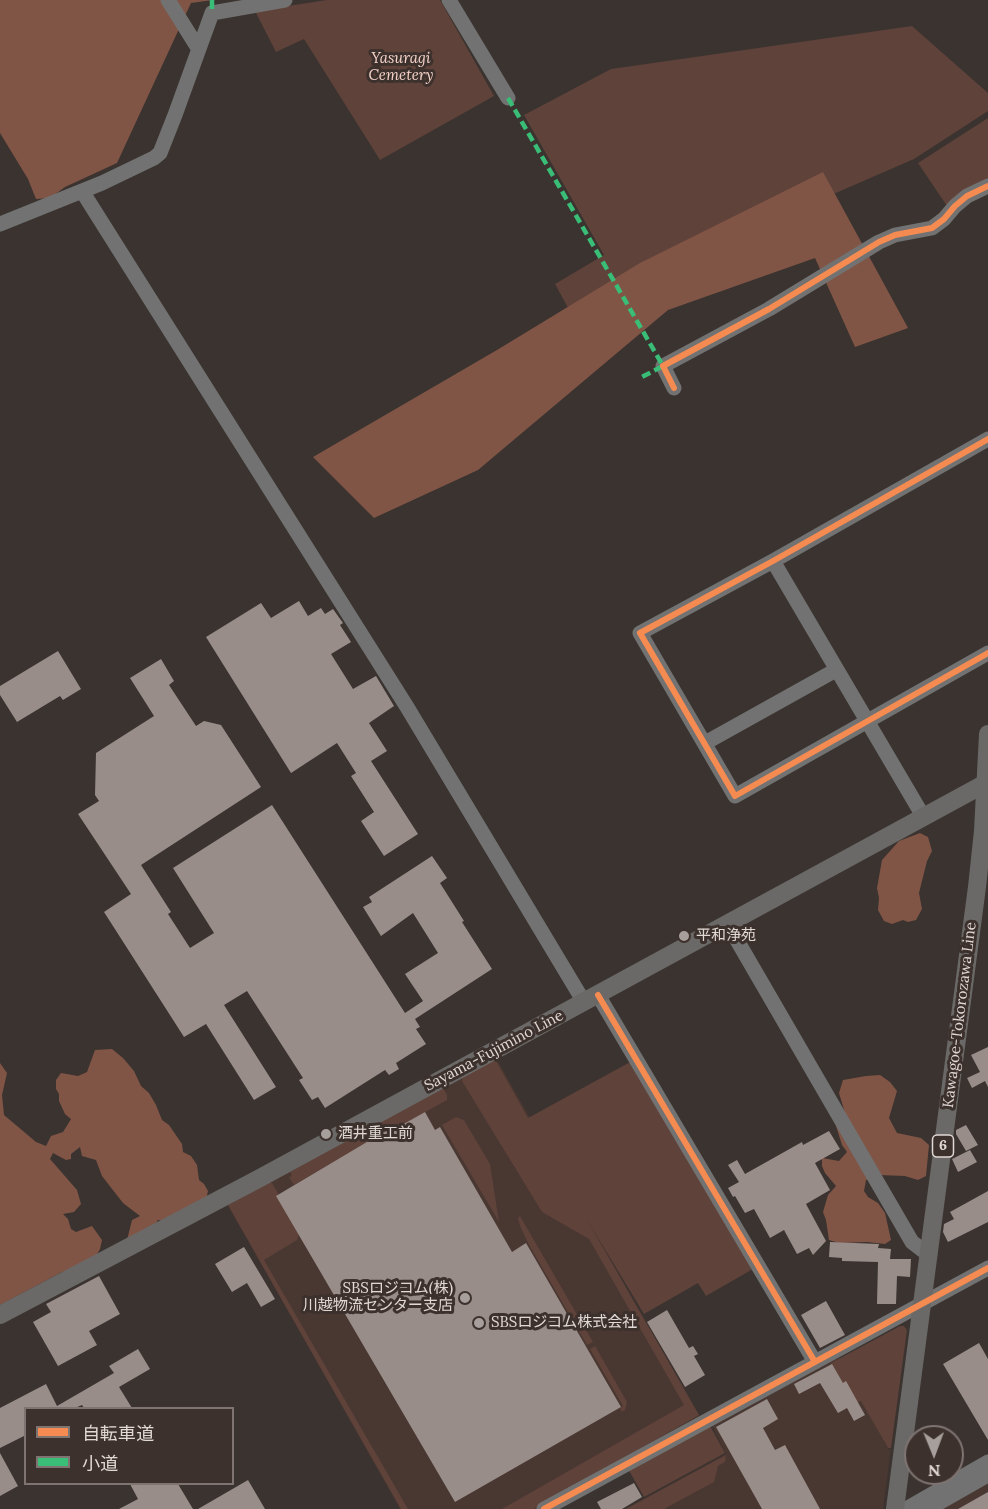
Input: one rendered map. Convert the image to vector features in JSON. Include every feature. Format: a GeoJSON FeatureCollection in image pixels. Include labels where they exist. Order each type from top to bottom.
{"type":"FeatureCollection","features":[{"type":"Feature","properties":{"kind":"main road","name":"Kawagoe-Tokorozawa Line"},"geometry":{"type":"LineString","coordinates":[[895,1509],[977,887],[987,782],[988,734]]}},
{"type":"Feature","properties":{"kind":"main road","name":"Sayama-Fujimino Line"},"geometry":{"type":"LineString","coordinates":[[0,1315],[260,1178],[987,782]]}},
{"type":"Feature","properties":{"kind":"street"},"geometry":{"type":"LineString","coordinates":[[168,0],[198,48]]}},
{"type":"Feature","properties":{"kind":"street"},"geometry":{"type":"LineString","coordinates":[[2,220],[82,191],[154,158],[160,153],[180,104],[212,13],[285,0]]}},
{"type":"Feature","properties":{"kind":"street"},"geometry":{"type":"LineString","coordinates":[[448,0],[508,98]]}},
{"type":"Feature","properties":{"kind":"street"},"geometry":{"type":"LineString","coordinates":[[674,388],[663,366],[769,309],[879,242],[895,234],[932,228],[967,196],[988,186]]}},
{"type":"Feature","properties":{"kind":"street"},"geometry":{"type":"LineString","coordinates":[[82,191],[591,998],[815,1362]]}},
{"type":"Feature","properties":{"kind":"street"},"geometry":{"type":"LineString","coordinates":[[988,439],[773,561],[640,633],[735,796],[988,653]]}},
{"type":"Feature","properties":{"kind":"street"},"geometry":{"type":"LineString","coordinates":[[773,561],[923,816]]}},
{"type":"Feature","properties":{"kind":"street"},"geometry":{"type":"LineString","coordinates":[[705,743],[836,670]]}},
{"type":"Feature","properties":{"kind":"street"},"geometry":{"type":"LineString","coordinates":[[727,923],[912,1242],[929,1255]]}},
{"type":"Feature","properties":{"kind":"street"},"geometry":{"type":"LineString","coordinates":[[544,1509],[988,1268]]}},
{"type":"Feature","properties":{"kind":"street"},"geometry":{"type":"LineString","coordinates":[[906,1509],[988,1462]]}},
{"type":"Feature","properties":{"kind":"street"},"geometry":{"type":"LineString","coordinates":[[928,1509],[988,1475]]}},
{"type":"Feature","properties":{"kind":"shaded area"},"geometry":{"type":"Polygon","coordinates":[[[0,0],[213,0],[191,3],[117,163],[65,187],[50,198],[36,199],[28,179],[0,133],[0,0]]]}},
{"type":"Feature","properties":{"kind":"shaded area"},"geometry":{"type":"Polygon","coordinates":[[[823,172],[908,328],[855,347],[815,258],[668,310],[478,470],[374,518],[313,457],[497,350],[640,263],[823,172]]]}},
{"type":"Feature","properties":{"kind":"shaded area"},"geometry":{"type":"Polygon","coordinates":[[[920,833],[928,837],[932,851],[927,861],[919,893],[922,909],[916,920],[908,922],[903,920],[892,924],[884,921],[878,910],[877,888],[882,860],[899,841],[920,833]]]}},
{"type":"Feature","properties":{"kind":"shaded area"},"geometry":{"type":"Polygon","coordinates":[[[112,1049],[134,1071],[141,1086],[149,1093],[156,1105],[162,1120],[169,1125],[182,1144],[183,1152],[191,1156],[197,1165],[199,1180],[208,1191],[206,1200],[172,1221],[158,1220],[152,1230],[126,1244],[132,1220],[140,1216],[123,1203],[102,1176],[96,1160],[82,1156],[80,1147],[71,1154],[71,1159],[66,1160],[53,1153],[50,1159],[77,1190],[81,1204],[74,1212],[63,1214],[68,1219],[71,1229],[76,1232],[92,1226],[102,1240],[100,1249],[95,1258],[78,1269],[62,1272],[0,1305],[0,1063],[7,1073],[2,1095],[4,1115],[36,1142],[46,1146],[51,1136],[63,1132],[71,1119],[65,1114],[59,1101],[56,1080],[61,1073],[78,1076],[87,1072],[95,1050],[112,1049]]]}},
{"type":"Feature","properties":{"kind":"shaded area"},"geometry":{"type":"Polygon","coordinates":[[[495,1056],[700,1417],[536,1509],[400,1509],[228,1206],[495,1056]]]}},
{"type":"Feature","properties":{"kind":"shaded area"},"geometry":{"type":"Polygon","coordinates":[[[880,1075],[897,1091],[889,1118],[897,1133],[921,1138],[929,1145],[926,1176],[918,1180],[905,1176],[879,1175],[866,1180],[864,1191],[868,1197],[878,1203],[885,1213],[891,1240],[885,1244],[839,1243],[829,1240],[823,1212],[828,1195],[836,1186],[825,1173],[822,1158],[839,1161],[847,1152],[842,1145],[836,1126],[845,1113],[839,1093],[843,1080],[880,1075]]]}},
{"type":"Feature","properties":{"kind":"shaded area"},"geometry":{"type":"Polygon","coordinates":[[[839,1357],[888,1449],[891,1449],[883,1509],[625,1509],[726,1454],[711,1424],[839,1357]]]}},
{"type":"Feature","properties":{"kind":"shaded area"},"geometry":{"type":"Polygon","coordinates":[[[988,1467],[988,1509],[914,1509],[956,1485],[964,1485],[964,1481],[988,1467]]]}},
{"type":"Feature","properties":{"kind":"green space","name":"Yasuragi Cemetery"},"geometry":{"type":"Polygon","coordinates":[[[327,0],[440,0],[494,96],[380,160],[304,39],[276,52],[255,11],[327,0]]]}},
{"type":"Feature","properties":{"kind":"green space"},"geometry":{"type":"Polygon","coordinates":[[[912,26],[988,93],[988,111],[914,159],[622,286],[572,315],[555,284],[604,255],[524,115],[611,69],[912,26]]]}},
{"type":"Feature","properties":{"kind":"green space"},"geometry":{"type":"Polygon","coordinates":[[[988,118],[988,179],[947,206],[918,163],[988,118]]]}},
{"type":"Feature","properties":{"kind":"green space"},"geometry":{"type":"Polygon","coordinates":[[[495,1059],[528,1118],[632,1061],[753,1269],[706,1296],[698,1283],[644,1314],[586,1218],[699,1415],[534,1509],[502,1509],[684,1405],[589,1239],[542,1212],[462,1081],[463,1077],[495,1059]]]}},
{"type":"Feature","properties":{"kind":"green space"},"geometry":{"type":"Polygon","coordinates":[[[442,1086],[447,1100],[400,1126],[382,1133],[294,1185],[289,1177],[292,1176],[290,1172],[442,1086]]]}},
{"type":"Feature","properties":{"kind":"green space"},"geometry":{"type":"Polygon","coordinates":[[[456,1117],[464,1120],[490,1164],[499,1222],[442,1125],[456,1117]]]}},
{"type":"Feature","properties":{"kind":"green space"},"geometry":{"type":"Polygon","coordinates":[[[268,1182],[272,1183],[300,1231],[297,1240],[264,1260],[408,1509],[401,1509],[228,1205],[268,1182]]]}},
{"type":"Feature","properties":{"kind":"green space"},"geometry":{"type":"Polygon","coordinates":[[[520,1216],[593,1342],[587,1345],[529,1245],[520,1226],[518,1218],[520,1216]]]}},
{"type":"Feature","properties":{"kind":"green space"},"geometry":{"type":"Polygon","coordinates":[[[900,1326],[904,1326],[907,1330],[891,1448],[888,1448],[861,1401],[855,1403],[831,1363],[900,1326]]]}},
{"type":"Feature","properties":{"kind":"green space"},"geometry":{"type":"Polygon","coordinates":[[[595,1346],[627,1402],[622,1412],[620,1408],[623,1406],[590,1349],[595,1346]]]}},
{"type":"Feature","properties":{"kind":"green space"},"geometry":{"type":"Polygon","coordinates":[[[709,1424],[725,1453],[644,1497],[627,1467],[709,1424]]]}},
{"type":"Feature","properties":{"kind":"green space"},"geometry":{"type":"Polygon","coordinates":[[[726,1455],[725,1462],[718,1466],[714,1482],[664,1509],[626,1509],[726,1455]]]}},
{"type":"Feature","properties":{"kind":"building"},"geometry":{"type":"Polygon","coordinates":[[[299,601],[308,616],[321,608],[325,614],[333,609],[343,623],[340,625],[351,642],[331,654],[353,689],[376,676],[394,706],[369,723],[387,751],[371,761],[418,834],[384,856],[361,821],[374,812],[351,776],[356,773],[337,743],[291,773],[206,637],[261,603],[271,618],[299,601]]]}},
{"type":"Feature","properties":{"kind":"building"},"geometry":{"type":"Polygon","coordinates":[[[58,651],[81,689],[63,700],[60,696],[17,722],[0,695],[0,686],[58,651]]]}},
{"type":"Feature","properties":{"kind":"building"},"geometry":{"type":"Polygon","coordinates":[[[161,659],[174,681],[169,685],[196,726],[204,721],[221,725],[261,787],[141,865],[171,912],[168,914],[190,948],[214,933],[173,868],[272,805],[405,1013],[423,1001],[405,974],[438,953],[413,913],[381,936],[363,907],[372,902],[369,897],[432,856],[447,878],[440,883],[492,969],[415,1019],[420,1027],[416,1029],[426,1044],[396,1063],[399,1069],[389,1075],[385,1070],[325,1108],[318,1097],[312,1100],[299,1080],[303,1078],[247,991],[224,1005],[276,1087],[254,1100],[206,1024],[184,1037],[104,912],[131,894],[78,814],[99,801],[95,795],[96,753],[154,716],[130,678],[161,659]]]}},
{"type":"Feature","properties":{"kind":"building"},"geometry":{"type":"Polygon","coordinates":[[[988,1047],[988,1087],[985,1081],[972,1088],[967,1078],[980,1072],[971,1055],[988,1047]]]}},
{"type":"Feature","properties":{"kind":"building","name":"SBSロジコム株式会社"},"geometry":{"type":"Polygon","coordinates":[[[425,1112],[435,1130],[440,1127],[512,1252],[526,1243],[621,1407],[455,1502],[276,1196],[382,1133],[425,1112]]]}},
{"type":"Feature","properties":{"kind":"building"},"geometry":{"type":"Polygon","coordinates":[[[966,1125],[978,1145],[966,1151],[956,1130],[966,1125]]]}},
{"type":"Feature","properties":{"kind":"building"},"geometry":{"type":"Polygon","coordinates":[[[829,1131],[840,1149],[815,1163],[830,1190],[806,1204],[826,1241],[813,1255],[809,1248],[797,1254],[784,1230],[770,1238],[754,1209],[745,1213],[728,1188],[739,1182],[728,1165],[737,1160],[745,1174],[802,1142],[803,1145],[829,1131]]]}},
{"type":"Feature","properties":{"kind":"building"},"geometry":{"type":"Polygon","coordinates":[[[970,1150],[977,1162],[958,1172],[952,1159],[970,1150]]]}},
{"type":"Feature","properties":{"kind":"building"},"geometry":{"type":"Polygon","coordinates":[[[988,1191],[988,1222],[948,1242],[943,1232],[944,1224],[954,1219],[950,1212],[988,1191]]]}},
{"type":"Feature","properties":{"kind":"building"},"geometry":{"type":"Polygon","coordinates":[[[830,1242],[879,1244],[878,1248],[891,1249],[890,1259],[911,1259],[910,1277],[897,1276],[896,1304],[877,1304],[878,1262],[842,1261],[842,1258],[829,1257],[830,1242]]]}},
{"type":"Feature","properties":{"kind":"building"},"geometry":{"type":"Polygon","coordinates":[[[244,1247],[275,1299],[261,1307],[247,1283],[232,1292],[215,1264],[244,1247]]]}},
{"type":"Feature","properties":{"kind":"building"},"geometry":{"type":"Polygon","coordinates":[[[99,1276],[120,1314],[89,1331],[97,1345],[58,1366],[33,1322],[51,1312],[46,1304],[99,1276]]]}},
{"type":"Feature","properties":{"kind":"building"},"geometry":{"type":"Polygon","coordinates":[[[826,1301],[845,1335],[820,1348],[801,1315],[826,1301]]]}},
{"type":"Feature","properties":{"kind":"building"},"geometry":{"type":"Polygon","coordinates":[[[667,1310],[689,1348],[693,1346],[698,1354],[694,1356],[705,1375],[685,1387],[647,1322],[667,1310]]]}},
{"type":"Feature","properties":{"kind":"building"},"geometry":{"type":"Polygon","coordinates":[[[979,1343],[988,1359],[988,1440],[943,1364],[979,1343]]]}},
{"type":"Feature","properties":{"kind":"building"},"geometry":{"type":"Polygon","coordinates":[[[138,1349],[150,1369],[119,1387],[131,1407],[83,1407],[82,1405],[77,1407],[24,1407],[24,1436],[0,1448],[0,1408],[46,1384],[57,1406],[114,1373],[109,1366],[138,1349]]]}},
{"type":"Feature","properties":{"kind":"building"},"geometry":{"type":"Polygon","coordinates":[[[832,1364],[843,1383],[846,1381],[865,1415],[854,1421],[847,1408],[838,1413],[820,1383],[799,1394],[794,1384],[832,1364]]]}},
{"type":"Feature","properties":{"kind":"building"},"geometry":{"type":"Polygon","coordinates":[[[767,1399],[778,1419],[763,1428],[775,1450],[785,1445],[820,1509],[762,1509],[716,1427],[767,1399]]]}},
{"type":"Feature","properties":{"kind":"building"},"geometry":{"type":"Polygon","coordinates":[[[0,1453],[18,1486],[0,1496],[0,1453]]]}},
{"type":"Feature","properties":{"kind":"building"},"geometry":{"type":"Polygon","coordinates":[[[248,1480],[265,1509],[198,1509],[248,1480]]]}},
{"type":"Feature","properties":{"kind":"building"},"geometry":{"type":"Polygon","coordinates":[[[634,1483],[642,1497],[622,1509],[601,1509],[597,1502],[634,1483]]]}},
{"type":"Feature","properties":{"kind":"building"},"geometry":{"type":"Polygon","coordinates":[[[131,1485],[179,1485],[193,1509],[119,1509],[138,1499],[131,1485]]]}},
{"type":"Feature","properties":{"kind":"building"},"geometry":{"type":"Polygon","coordinates":[[[988,1492],[988,1509],[958,1509],[988,1492]]]}},
{"type":"Feature","properties":{"kind":"marked path"},"geometry":{"type":"LineString","coordinates":[[212,0],[212,13]]}},
{"type":"Feature","properties":{"kind":"marked path"},"geometry":{"type":"LineString","coordinates":[[508,98],[663,366],[642,377]]}},
{"type":"Feature","properties":{"kind":"cycle path"},"geometry":{"type":"LineString","coordinates":[[674,388],[663,366],[769,309],[879,242],[895,235],[932,228],[967,196],[988,186]]}},
{"type":"Feature","properties":{"kind":"cycle path"},"geometry":{"type":"LineString","coordinates":[[988,439],[773,561],[640,633],[735,796],[988,653]]}},
{"type":"Feature","properties":{"kind":"cycle path"},"geometry":{"type":"LineString","coordinates":[[598,995],[815,1362]]}},
{"type":"Feature","properties":{"kind":"cycle path"},"geometry":{"type":"LineString","coordinates":[[544,1509],[988,1268]]}},
{"type":"Feature","properties":{"kind":"place","name":"平和浄苑"},"geometry":{"type":"Point","coordinates":[684,936]}},
{"type":"Feature","properties":{"kind":"place","name":"酒井重工前"},"geometry":{"type":"Point","coordinates":[326,1134]}},
{"type":"Feature","properties":{"kind":"place","name":"SBSロジコム(株) 川越物流センター支店"},"geometry":{"type":"Point","coordinates":[465,1298]}},
{"type":"Feature","properties":{"kind":"place","name":"SBSロジコム株式会社"},"geometry":{"type":"Point","coordinates":[479,1323]}}]}
